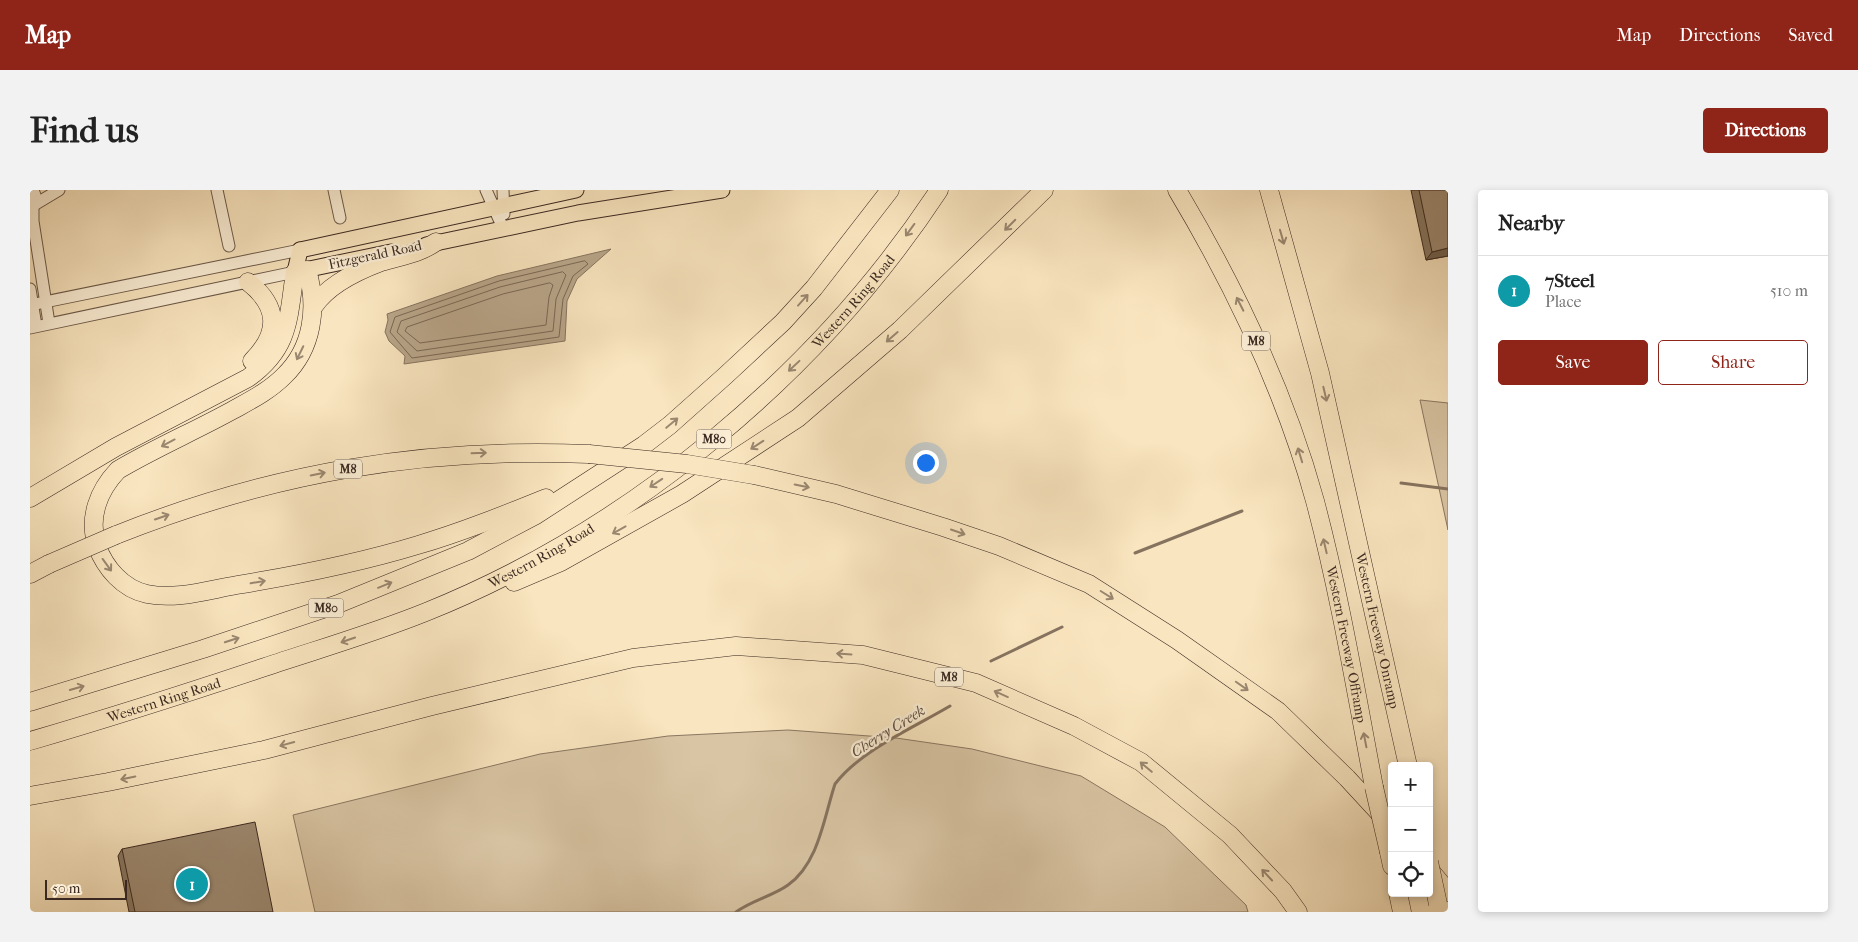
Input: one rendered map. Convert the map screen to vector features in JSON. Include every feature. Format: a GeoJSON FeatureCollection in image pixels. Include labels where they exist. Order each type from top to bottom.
{"type":"FeatureCollection","features":[{"type":"Feature","properties":{"kind":"highway","name":"M80"},"geometry":{"type":"LineString","coordinates":[[30,702],[265,629],[338,604],[407,577],[468,550],[536,515],[644,445],[670,425],[783,322],[814,288],[890,190]]}},
{"type":"Feature","properties":{"kind":"highway","name":"Western Ring Road"},"geometry":{"type":"LineString","coordinates":[[30,740],[182,694],[427,612],[498,578],[590,528],[668,475],[715,438],[817,344],[888,259],[939,190]]}},
{"type":"Feature","properties":{"kind":"highway"},"geometry":{"type":"LineString","coordinates":[[427,612],[488,593],[561,562],[682,494],[798,418],[900,330],[1044,190]]}},
{"type":"Feature","properties":{"kind":"highway","name":"Western Freeway Offramp"},"geometry":{"type":"LineString","coordinates":[[1177,190],[1244,312],[1296,442],[1315,501],[1342,619],[1374,788],[1388,852]]}},
{"type":"Feature","properties":{"kind":"highway","name":"Western Freeway Onramp"},"geometry":{"type":"LineString","coordinates":[[1269,190],[1320,373],[1407,762]]}},
{"type":"Feature","properties":{"kind":"highway"},"geometry":{"type":"LineString","coordinates":[[436,242],[422,252],[381,262],[352,275],[323,294],[314,306],[311,324],[303,347],[284,377],[261,395],[118,470],[104,488],[94,519],[96,542],[109,569],[128,587],[146,594],[182,595],[305,573],[370,559],[419,545],[550,497],[603,470]]}},
{"type":"Feature","properties":{"kind":"highway"},"geometry":{"type":"LineString","coordinates":[[301,271],[314,306]]}},
{"type":"Feature","properties":{"kind":"highway"},"geometry":{"type":"LineString","coordinates":[[30,498],[116,447],[248,378],[271,359],[278,349],[288,324],[301,271]]}},
{"type":"Feature","properties":{"kind":"highway"},"geometry":{"type":"LineString","coordinates":[[197,404],[249,364],[265,347],[270,337],[273,326],[269,306],[258,290],[248,282]]}},
{"type":"Feature","properties":{"kind":"highway","name":"M8"},"geometry":{"type":"LineString","coordinates":[[30,574],[152,520],[288,480],[367,465],[466,454],[528,452],[589,454],[687,464],[754,476],[836,494],[943,527],[999,546],[1089,584],[1176,640],[1278,712],[1347,778],[1388,822]]}},
{"type":"Feature","properties":{"kind":"highway","name":"M8"},"geometry":{"type":"LineString","coordinates":[[30,796],[264,750],[432,706],[633,658],[736,646],[863,655],[976,683],[1074,726],[1141,762],[1230,835],[1283,891],[1298,912]]}},
{"type":"Feature","properties":{"kind":"highway"},"geometry":{"type":"LineString","coordinates":[[1433,875],[1442,903]]}},
{"type":"Feature","properties":{"kind":"highway"},"geometry":{"type":"LineString","coordinates":[[1433,879],[1442,903]]}},
{"type":"Feature","properties":{"kind":"highway"},"geometry":{"type":"LineString","coordinates":[[1399,897],[1402,912]]}},
{"type":"Feature","properties":{"kind":"main road","name":"Fitzgerald Road"},"geometry":{"type":"LineString","coordinates":[[300,250],[499,207],[529,195],[576,190]]}},
{"type":"Feature","properties":{"kind":"main road","name":"Fitzgerald Road"},"geometry":{"type":"LineString","coordinates":[[301,271],[503,228],[722,190]]}},
{"type":"Feature","properties":{"kind":"main road"},"geometry":{"type":"LineString","coordinates":[[300,250],[301,271]]}},
{"type":"Feature","properties":{"kind":"street"},"geometry":{"type":"LineString","coordinates":[[33,190],[36,198],[32,208],[33,222],[49,324]]}},
{"type":"Feature","properties":{"kind":"street"},"geometry":{"type":"LineString","coordinates":[[32,208],[59,190]]}},
{"type":"Feature","properties":{"kind":"street"},"geometry":{"type":"LineString","coordinates":[[217,190],[229,246]]}},
{"type":"Feature","properties":{"kind":"street"},"geometry":{"type":"LineString","coordinates":[[334,190],[340,218]]}},
{"type":"Feature","properties":{"kind":"street"},"geometry":{"type":"LineString","coordinates":[[486,190],[499,207]]}},
{"type":"Feature","properties":{"kind":"street"},"geometry":{"type":"LineString","coordinates":[[503,190],[499,207],[503,228]]}},
{"type":"Feature","properties":{"kind":"street","name":"Fitzgerald Road"},"geometry":{"type":"LineString","coordinates":[[31,305],[300,250]]}},
{"type":"Feature","properties":{"kind":"street","name":"Fitzgerald Road"},"geometry":{"type":"LineString","coordinates":[[33,327],[301,271]]}},
{"type":"Feature","properties":{"kind":"street"},"geometry":{"type":"LineString","coordinates":[[30,289],[33,327]]}},
{"type":"Feature","properties":{"kind":"shaded area"},"geometry":{"type":"Polygon","coordinates":[[[1420,400],[1448,403],[1448,530],[1420,400]]]}},
{"type":"Feature","properties":{"kind":"shaded area"},"geometry":{"type":"Polygon","coordinates":[[[788,730],[896,738],[972,749],[1081,776],[1165,827],[1246,905],[1248,912],[315,912],[293,815],[540,754],[668,736],[788,730]]]}},
{"type":"Feature","properties":{"kind":"water"},"geometry":{"type":"Polygon","coordinates":[[[611,249],[577,279],[567,301],[565,341],[404,364],[405,356],[389,341],[385,332],[388,320],[387,314],[497,276],[611,249]]]}},
{"type":"Feature","properties":{"kind":"building"},"geometry":{"type":"Polygon","coordinates":[[[1419,190],[1448,190],[1448,248],[1432,252],[1419,190]]]}},
{"type":"Feature","properties":{"kind":"building"},"geometry":{"type":"Polygon","coordinates":[[[255,822],[273,912],[135,912],[122,849],[255,822]]]}},
{"type":"Feature","properties":{"kind":"waterway","name":"Cherry Creek"},"geometry":{"type":"LineString","coordinates":[[1401,483],[1448,489]]}},
{"type":"Feature","properties":{"kind":"waterway","name":"Cherry Creek"},"geometry":{"type":"LineString","coordinates":[[1135,553],[1242,511]]}},
{"type":"Feature","properties":{"kind":"waterway","name":"Cherry Creek"},"geometry":{"type":"LineString","coordinates":[[991,661],[1062,627]]}},
{"type":"Feature","properties":{"kind":"waterway","name":"Cherry Creek"},"geometry":{"type":"LineString","coordinates":[[736,912],[782,889],[798,876],[807,865],[819,839],[835,784],[846,772],[873,750],[950,706]]}},
{"type":"Feature","properties":{"kind":"place","name":"7Steel"},"geometry":{"type":"Point","coordinates":[192,884]}}]}
